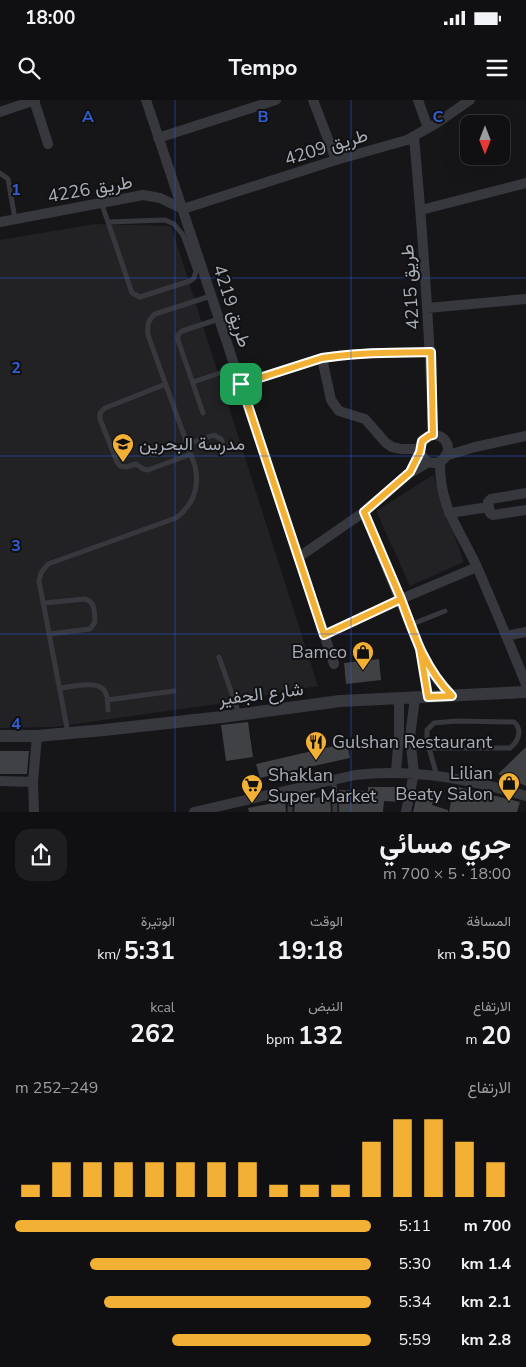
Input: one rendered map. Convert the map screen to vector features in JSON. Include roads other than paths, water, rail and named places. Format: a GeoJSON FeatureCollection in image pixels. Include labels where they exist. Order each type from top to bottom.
{"type":"FeatureCollection","features":[{"type":"Feature","properties":{"kind":"street"},"geometry":{"type":"LineString","coordinates":[[0,112],[35,100],[48,144]]}},
{"type":"Feature","properties":{"kind":"street","name":"طريق 4219"},"geometry":{"type":"LineString","coordinates":[[146,100],[334,664]]}},
{"type":"Feature","properties":{"kind":"street"},"geometry":{"type":"LineString","coordinates":[[158,138],[276,100]]}},
{"type":"Feature","properties":{"kind":"street"},"geometry":{"type":"LineString","coordinates":[[313,100],[336,160]]}},
{"type":"Feature","properties":{"kind":"street"},"geometry":{"type":"LineString","coordinates":[[418,100],[428,128]]}},
{"type":"Feature","properties":{"kind":"street","name":"طريق 4209"},"geometry":{"type":"LineString","coordinates":[[183,209],[414,137],[470,100]]}},
{"type":"Feature","properties":{"kind":"street","name":"طريق 4215"},"geometry":{"type":"LineString","coordinates":[[414,137],[431,352],[433,435]]}},
{"type":"Feature","properties":{"kind":"street"},"geometry":{"type":"LineString","coordinates":[[421,210],[526,183]]}},
{"type":"Feature","properties":{"kind":"street","name":"طريق 4226"},"geometry":{"type":"LineString","coordinates":[[0,222],[134,196],[152,196],[168,201],[183,209]]}},
{"type":"Feature","properties":{"kind":"street"},"geometry":{"type":"LineString","coordinates":[[427,308],[526,300]]}},
{"type":"Feature","properties":{"kind":"street"},"geometry":{"type":"LineString","coordinates":[[241,384],[322,358],[358,353],[431,352]]}},
{"type":"Feature","properties":{"kind":"street"},"geometry":{"type":"LineString","coordinates":[[322,358],[331,400],[339,411],[365,419],[386,444],[392,447],[420,450]]}},
{"type":"Feature","properties":{"kind":"street"},"geometry":{"type":"LineString","coordinates":[[410,472],[422,441],[429,436],[438,436],[445,441],[462,447],[475,447]]}},
{"type":"Feature","properties":{"kind":"street"},"geometry":{"type":"LineString","coordinates":[[299,557],[364,512],[410,472],[429,462],[475,447],[526,436]]}},
{"type":"Feature","properties":{"kind":"street"},"geometry":{"type":"LineString","coordinates":[[445,441],[447,449],[443,459],[441,487],[449,513],[477,567],[526,684]]}},
{"type":"Feature","properties":{"kind":"street"},"geometry":{"type":"LineString","coordinates":[[420,450],[424,458],[429,462]]}},
{"type":"Feature","properties":{"kind":"street"},"geometry":{"type":"LineString","coordinates":[[526,493],[489,501],[490,513],[493,515],[526,510]]}},
{"type":"Feature","properties":{"kind":"street"},"geometry":{"type":"LineString","coordinates":[[449,513],[489,507]]}},
{"type":"Feature","properties":{"kind":"street"},"geometry":{"type":"LineString","coordinates":[[364,512],[420,649],[432,673],[452,696]]}},
{"type":"Feature","properties":{"kind":"street"},"geometry":{"type":"LineString","coordinates":[[324,635],[401,599],[477,567]]}},
{"type":"Feature","properties":{"kind":"street"},"geometry":{"type":"LineString","coordinates":[[506,636],[526,632]]}},
{"type":"Feature","properties":{"kind":"street"},"geometry":{"type":"LineString","coordinates":[[420,649],[428,697]]}},
{"type":"Feature","properties":{"kind":"street","name":"شارع الجفير"},"geometry":{"type":"LineString","coordinates":[[0,736],[37,736],[68,733],[239,715],[340,701],[526,692]]}},
{"type":"Feature","properties":{"kind":"street"},"geometry":{"type":"LineString","coordinates":[[396,772],[399,698]]}},
{"type":"Feature","properties":{"kind":"street"},"geometry":{"type":"LineString","coordinates":[[406,812],[414,773],[410,737],[415,698]]}},
{"type":"Feature","properties":{"kind":"street"},"geometry":{"type":"LineString","coordinates":[[399,735],[410,737]]}},
{"type":"Feature","properties":{"kind":"street"},"geometry":{"type":"LineString","coordinates":[[34,812],[33,782],[37,736]]}},
{"type":"Feature","properties":{"kind":"street"},"geometry":{"type":"LineString","coordinates":[[194,812],[355,775],[396,772],[488,784],[526,796]]}},
{"type":"Feature","properties":{"kind":"street"},"geometry":{"type":"LineString","coordinates":[[0,781],[33,782]]}},
{"type":"Feature","properties":{"kind":"lane"},"geometry":{"type":"LineString","coordinates":[[0,173],[8,179],[15,219]]}},
{"type":"Feature","properties":{"kind":"lane"},"geometry":{"type":"LineString","coordinates":[[101,202],[132,293],[134,295],[143,296],[194,278],[196,271],[183,234],[174,224],[165,220],[108,222]]}},
{"type":"Feature","properties":{"kind":"lane"},"geometry":{"type":"LineString","coordinates":[[68,733],[40,577],[43,569],[48,564],[176,518],[187,508],[194,495],[198,481],[195,466],[148,335],[147,327],[155,314],[211,296]]}},
{"type":"Feature","properties":{"kind":"lane"},"geometry":{"type":"LineString","coordinates":[[203,413],[178,338],[182,330],[219,318]]}},
{"type":"Feature","properties":{"kind":"lane"},"geometry":{"type":"LineString","coordinates":[[193,382],[236,368]]}},
{"type":"Feature","properties":{"kind":"lane"},"geometry":{"type":"LineString","coordinates":[[166,384],[105,408],[100,413],[100,419],[120,466],[126,467],[136,464],[148,470],[191,454]]}},
{"type":"Feature","properties":{"kind":"lane"},"geometry":{"type":"LineString","coordinates":[[188,444],[214,435],[221,438],[225,451]]}},
{"type":"Feature","properties":{"kind":"lane"},"geometry":{"type":"LineString","coordinates":[[44,603],[85,598],[93,604],[95,622],[90,629],[50,634]]}},
{"type":"Feature","properties":{"kind":"lane"},"geometry":{"type":"LineString","coordinates":[[410,625],[444,610]]}},
{"type":"Feature","properties":{"kind":"lane"},"geometry":{"type":"LineString","coordinates":[[220,657],[239,715]]}},
{"type":"Feature","properties":{"kind":"lane"},"geometry":{"type":"LineString","coordinates":[[60,688],[97,685],[106,691],[108,710]]}},
{"type":"Feature","properties":{"kind":"lane"},"geometry":{"type":"LineString","coordinates":[[107,700],[174,691]]}},
{"type":"Feature","properties":{"kind":"lane"},"geometry":{"type":"LineString","coordinates":[[430,748],[510,748],[515,745],[519,730],[518,726],[514,722],[456,721],[434,723],[427,730],[427,741],[437,776]]}},
{"type":"Feature","properties":{"kind":"lane"},"geometry":{"type":"LineString","coordinates":[[334,780],[335,812]]}},
{"type":"Feature","properties":{"kind":"lane"},"geometry":{"type":"LineString","coordinates":[[290,812],[291,789]]}},
{"type":"Feature","properties":{"kind":"place","name":"مدرسة البحرين"},"geometry":{"type":"Point","coordinates":[123,463]}},
{"type":"Feature","properties":{"kind":"place","name":"Bamco"},"geometry":{"type":"Point","coordinates":[363,671]}},
{"type":"Feature","properties":{"kind":"place","name":"Gulshan Restaurant"},"geometry":{"type":"Point","coordinates":[316,761]}},
{"type":"Feature","properties":{"kind":"place","name":"Lilian Beaty Salon"},"geometry":{"type":"Point","coordinates":[509,802]}},
{"type":"Feature","properties":{"kind":"place","name":"Shaklan Super Market"},"geometry":{"type":"Point","coordinates":[252,804]}}]}
